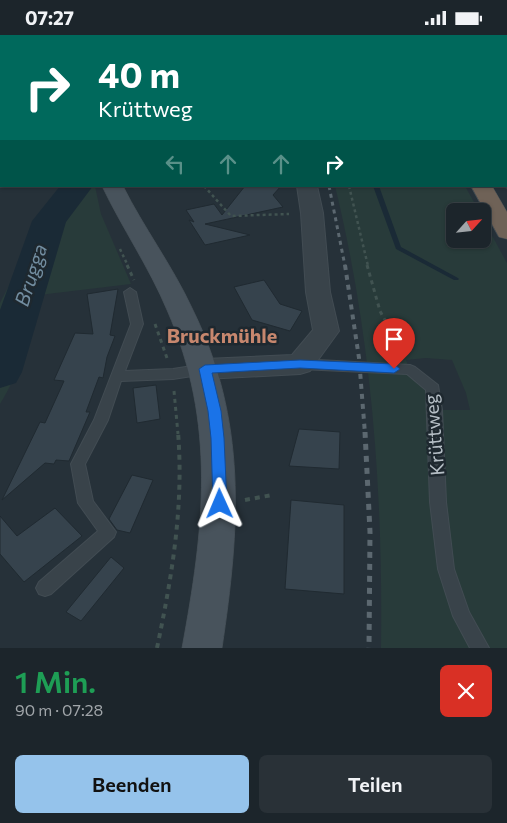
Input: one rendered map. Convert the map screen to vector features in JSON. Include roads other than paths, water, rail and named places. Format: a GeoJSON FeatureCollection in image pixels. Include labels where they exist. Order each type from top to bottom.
{"type":"FeatureCollection","features":[{"type":"Feature","properties":{"kind":"highway"},"geometry":{"type":"LineString","coordinates":[[482,187],[507,232]]}},
{"type":"Feature","properties":{"kind":"street"},"geometry":{"type":"LineString","coordinates":[[113,187],[159,266],[186,321],[205,369],[215,411],[219,452],[220,504],[212,594],[202,648]]}},
{"type":"Feature","properties":{"kind":"street"},"geometry":{"type":"LineString","coordinates":[[300,364],[326,331],[318,292],[317,260],[307,187]]}},
{"type":"Feature","properties":{"kind":"street","name":"Krüttweg"},"geometry":{"type":"LineString","coordinates":[[205,369],[300,364]]}},
{"type":"Feature","properties":{"kind":"lane"},"geometry":{"type":"LineString","coordinates":[[45,588],[108,532],[86,503],[78,464],[101,420],[137,324],[130,292]]}},
{"type":"Feature","properties":{"kind":"lane","name":"Krüttweg"},"geometry":{"type":"LineString","coordinates":[[300,364],[410,369],[432,388],[436,411],[438,502],[446,569],[462,616],[480,648]]}},
{"type":"Feature","properties":{"kind":"lane"},"geometry":{"type":"LineString","coordinates":[[116,376],[173,374],[205,369]]}},
{"type":"Feature","properties":{"kind":"waterway","name":"Brugga"},"geometry":{"type":"LineString","coordinates":[[0,372],[49,221],[76,187]]}},
{"type":"Feature","properties":{"kind":"waterway"},"geometry":{"type":"LineString","coordinates":[[376,187],[398,248],[456,279]]}},
{"type":"Feature","properties":{"kind":"railway"},"geometry":{"type":"LineString","coordinates":[[329,187],[345,266]]}},
{"type":"Feature","properties":{"kind":"railway"},"geometry":{"type":"LineString","coordinates":[[345,265],[359,358],[365,434]]}},
{"type":"Feature","properties":{"kind":"railway"},"geometry":{"type":"LineString","coordinates":[[365,432],[370,532],[369,648]]}},
{"type":"Feature","properties":{"kind":"district","name":"Bruckmühle"},"geometry":{"type":"Point","coordinates":[222,336]}}]}
